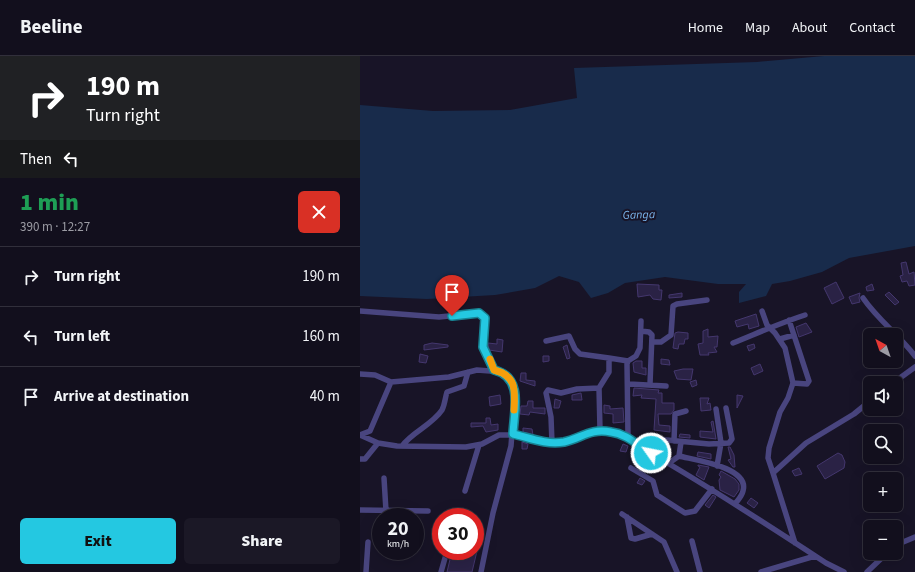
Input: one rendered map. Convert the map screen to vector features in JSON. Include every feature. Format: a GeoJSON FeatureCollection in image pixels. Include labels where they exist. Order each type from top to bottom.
{"type":"FeatureCollection","features":[{"type":"Feature","properties":{"kind":"street"},"geometry":{"type":"LineString","coordinates":[[863,298],[873,312],[915,356]]}},
{"type":"Feature","properties":{"kind":"street"},"geometry":{"type":"LineString","coordinates":[[652,342],[661,342],[670,335],[673,306],[707,300]]}},
{"type":"Feature","properties":{"kind":"street"},"geometry":{"type":"LineString","coordinates":[[360,311],[439,317],[479,313],[483,314],[485,323],[483,347],[494,370]]}},
{"type":"Feature","properties":{"kind":"street"},"geometry":{"type":"LineString","coordinates":[[762,311],[767,325],[780,339],[785,348],[793,383],[788,398],[778,416],[769,448],[768,458],[795,543]]}},
{"type":"Feature","properties":{"kind":"street"},"geometry":{"type":"LineString","coordinates":[[733,343],[777,324],[805,315]]}},
{"type":"Feature","properties":{"kind":"street"},"geometry":{"type":"LineString","coordinates":[[789,320],[809,381],[807,384],[793,383]]}},
{"type":"Feature","properties":{"kind":"street"},"geometry":{"type":"LineString","coordinates":[[546,341],[569,336],[575,349],[580,354],[628,361],[638,353],[641,321]]}},
{"type":"Feature","properties":{"kind":"street"},"geometry":{"type":"LineString","coordinates":[[641,331],[651,333],[650,384]]}},
{"type":"Feature","properties":{"kind":"street"},"geometry":{"type":"LineString","coordinates":[[780,339],[794,335]]}},
{"type":"Feature","properties":{"kind":"street"},"geometry":{"type":"LineString","coordinates":[[600,430],[599,388],[609,372],[609,358]]}},
{"type":"Feature","properties":{"kind":"street"},"geometry":{"type":"LineString","coordinates":[[628,361],[628,437]]}},
{"type":"Feature","properties":{"kind":"street"},"geometry":{"type":"LineString","coordinates":[[903,376],[915,367]]}},
{"type":"Feature","properties":{"kind":"street"},"geometry":{"type":"LineString","coordinates":[[360,374],[375,375],[391,382],[426,380],[468,372],[494,370],[507,375],[513,385],[515,395],[513,435],[493,513],[481,572]]}},
{"type":"Feature","properties":{"kind":"street"},"geometry":{"type":"LineString","coordinates":[[402,446],[438,415],[445,404],[446,395],[449,390],[464,386],[468,372]]}},
{"type":"Feature","properties":{"kind":"street"},"geometry":{"type":"LineString","coordinates":[[360,435],[370,431],[391,382]]}},
{"type":"Feature","properties":{"kind":"street"},"geometry":{"type":"LineString","coordinates":[[628,384],[666,386]]}},
{"type":"Feature","properties":{"kind":"street"},"geometry":{"type":"LineString","coordinates":[[552,443],[551,417],[546,393],[548,390],[561,393],[568,390],[599,388]]}},
{"type":"Feature","properties":{"kind":"street"},"geometry":{"type":"LineString","coordinates":[[773,473],[806,443],[854,414],[863,407]]}},
{"type":"Feature","properties":{"kind":"street"},"geometry":{"type":"LineString","coordinates":[[651,453],[653,443],[656,439],[681,442],[729,443],[732,439],[726,408]]}},
{"type":"Feature","properties":{"kind":"street"},"geometry":{"type":"LineString","coordinates":[[716,409],[721,443],[717,466]]}},
{"type":"Feature","properties":{"kind":"street"},"geometry":{"type":"LineString","coordinates":[[674,441],[675,414],[686,411]]}},
{"type":"Feature","properties":{"kind":"street"},"geometry":{"type":"LineString","coordinates":[[360,435],[378,443],[402,446],[466,447],[479,445],[495,436],[513,435],[552,443],[569,440],[587,432],[600,430],[628,437],[651,453],[712,489],[815,556],[844,572]]}},
{"type":"Feature","properties":{"kind":"street"},"geometry":{"type":"LineString","coordinates":[[669,463],[678,456],[681,442]]}},
{"type":"Feature","properties":{"kind":"street"},"geometry":{"type":"LineString","coordinates":[[360,459],[365,459],[378,443]]}},
{"type":"Feature","properties":{"kind":"street"},"geometry":{"type":"LineString","coordinates":[[465,491],[479,445]]}},
{"type":"Feature","properties":{"kind":"street"},"geometry":{"type":"LineString","coordinates":[[678,456],[733,471],[742,482],[743,493],[735,504]]}},
{"type":"Feature","properties":{"kind":"street"},"geometry":{"type":"LineString","coordinates":[[631,468],[653,481],[657,495],[685,513],[695,511],[712,489]]}},
{"type":"Feature","properties":{"kind":"street"},"geometry":{"type":"LineString","coordinates":[[384,478],[386,508]]}},
{"type":"Feature","properties":{"kind":"street"},"geometry":{"type":"LineString","coordinates":[[360,510],[372,510]]}},
{"type":"Feature","properties":{"kind":"street"},"geometry":{"type":"LineString","coordinates":[[652,534],[635,539],[631,538],[624,515],[664,542],[677,572]]}},
{"type":"Feature","properties":{"kind":"street"},"geometry":{"type":"LineString","coordinates":[[903,542],[915,537]]}},
{"type":"Feature","properties":{"kind":"street"},"geometry":{"type":"LineString","coordinates":[[692,541],[700,572]]}},
{"type":"Feature","properties":{"kind":"street"},"geometry":{"type":"LineString","coordinates":[[366,572],[368,542]]}},
{"type":"Feature","properties":{"kind":"street"},"geometry":{"type":"LineString","coordinates":[[761,572],[815,556]]}},
{"type":"Feature","properties":{"kind":"street"},"geometry":{"type":"LineString","coordinates":[[441,572],[444,560]]}},
{"type":"Feature","properties":{"kind":"street"},"geometry":{"type":"LineString","coordinates":[[868,572],[880,560]]}},
{"type":"Feature","properties":{"kind":"water","name":"Ganga"},"geometry":{"type":"Polygon","coordinates":[[[824,56],[915,56],[915,246],[849,258],[822,272],[790,281],[772,284],[766,296],[739,303],[739,292],[746,284],[718,284],[665,277],[625,283],[608,293],[591,298],[579,282],[559,276],[535,288],[495,295],[427,299],[360,296],[360,105],[433,111],[510,110],[577,98],[574,68],[757,62],[824,56]]]}},
{"type":"Feature","properties":{"kind":"building"},"geometry":{"type":"Polygon","coordinates":[[[906,262],[909,274],[914,272],[915,285],[909,286],[907,281],[902,282],[900,276],[903,275],[901,263],[906,262]]]}},
{"type":"Feature","properties":{"kind":"building"},"geometry":{"type":"Polygon","coordinates":[[[836,282],[844,298],[832,304],[824,288],[836,282]]]}},
{"type":"Feature","properties":{"kind":"building"},"geometry":{"type":"Polygon","coordinates":[[[637,284],[659,285],[659,290],[662,290],[661,300],[653,299],[650,295],[638,297],[637,284]]]}},
{"type":"Feature","properties":{"kind":"building"},"geometry":{"type":"Polygon","coordinates":[[[872,284],[874,290],[867,291],[866,287],[872,284]]]}},
{"type":"Feature","properties":{"kind":"building"},"geometry":{"type":"Polygon","coordinates":[[[889,292],[899,302],[895,305],[885,295],[889,292]]]}},
{"type":"Feature","properties":{"kind":"building"},"geometry":{"type":"Polygon","coordinates":[[[682,293],[682,297],[669,298],[669,295],[682,293]]]}},
{"type":"Feature","properties":{"kind":"building"},"geometry":{"type":"Polygon","coordinates":[[[860,293],[860,302],[852,304],[849,297],[860,293]]]}},
{"type":"Feature","properties":{"kind":"building"},"geometry":{"type":"Polygon","coordinates":[[[756,314],[759,326],[749,329],[748,324],[737,327],[735,321],[756,314]]]}},
{"type":"Feature","properties":{"kind":"building"},"geometry":{"type":"Polygon","coordinates":[[[806,323],[812,332],[799,337],[796,327],[806,323]]]}},
{"type":"Feature","properties":{"kind":"building"},"geometry":{"type":"Polygon","coordinates":[[[708,329],[708,337],[718,336],[717,347],[714,347],[717,352],[708,353],[709,355],[700,355],[698,344],[703,343],[703,331],[708,329]]]}},
{"type":"Feature","properties":{"kind":"building"},"geometry":{"type":"Polygon","coordinates":[[[675,333],[688,333],[688,339],[685,339],[684,344],[679,344],[678,349],[673,348],[675,333]]]}},
{"type":"Feature","properties":{"kind":"building"},"geometry":{"type":"Polygon","coordinates":[[[497,339],[503,340],[502,352],[489,350],[488,343],[497,344],[497,339]]]}},
{"type":"Feature","properties":{"kind":"building"},"geometry":{"type":"Polygon","coordinates":[[[432,343],[448,345],[448,347],[424,350],[424,345],[432,343]]]}},
{"type":"Feature","properties":{"kind":"building"},"geometry":{"type":"Polygon","coordinates":[[[754,344],[755,348],[749,351],[747,346],[754,344]]]}},
{"type":"Feature","properties":{"kind":"building"},"geometry":{"type":"Polygon","coordinates":[[[567,345],[570,358],[567,359],[563,347],[567,345]]]}},
{"type":"Feature","properties":{"kind":"building"},"geometry":{"type":"Polygon","coordinates":[[[420,354],[428,356],[426,363],[419,362],[420,354]]]}},
{"type":"Feature","properties":{"kind":"building"},"geometry":{"type":"Polygon","coordinates":[[[543,356],[549,356],[549,361],[543,362],[543,356]]]}},
{"type":"Feature","properties":{"kind":"building"},"geometry":{"type":"Polygon","coordinates":[[[661,359],[669,360],[670,365],[661,364],[661,359]]]}},
{"type":"Feature","properties":{"kind":"building"},"geometry":{"type":"Polygon","coordinates":[[[636,361],[642,361],[642,368],[646,368],[646,375],[634,372],[633,363],[636,361]]]}},
{"type":"Feature","properties":{"kind":"building"},"geometry":{"type":"Polygon","coordinates":[[[760,364],[763,371],[754,375],[751,368],[760,364]]]}},
{"type":"Feature","properties":{"kind":"building"},"geometry":{"type":"Polygon","coordinates":[[[693,369],[691,380],[677,379],[674,371],[693,369]]]}},
{"type":"Feature","properties":{"kind":"building"},"geometry":{"type":"Polygon","coordinates":[[[521,373],[526,373],[526,380],[535,381],[535,386],[520,381],[521,373]]]}},
{"type":"Feature","properties":{"kind":"building"},"geometry":{"type":"Polygon","coordinates":[[[696,380],[697,385],[692,387],[690,382],[696,380]]]}},
{"type":"Feature","properties":{"kind":"building"},"geometry":{"type":"Polygon","coordinates":[[[634,388],[659,390],[658,393],[662,393],[662,403],[674,403],[674,410],[671,414],[658,414],[659,425],[670,426],[670,432],[654,430],[656,399],[641,398],[642,395],[633,396],[634,388]]]}},
{"type":"Feature","properties":{"kind":"building"},"geometry":{"type":"Polygon","coordinates":[[[581,393],[582,400],[572,400],[572,395],[581,393]]]}},
{"type":"Feature","properties":{"kind":"building"},"geometry":{"type":"Polygon","coordinates":[[[500,395],[501,404],[490,406],[489,397],[500,395]]]}},
{"type":"Feature","properties":{"kind":"building"},"geometry":{"type":"Polygon","coordinates":[[[737,395],[743,396],[737,408],[737,395]]]}},
{"type":"Feature","properties":{"kind":"building"},"geometry":{"type":"Polygon","coordinates":[[[700,398],[709,398],[707,404],[710,403],[711,410],[701,411],[700,398]]]}},
{"type":"Feature","properties":{"kind":"building"},"geometry":{"type":"Polygon","coordinates":[[[555,399],[561,401],[559,408],[554,408],[555,399]]]}},
{"type":"Feature","properties":{"kind":"building"},"geometry":{"type":"Polygon","coordinates":[[[528,401],[533,401],[533,408],[545,408],[545,414],[530,412],[529,415],[520,414],[521,406],[527,406],[528,401]]]}},
{"type":"Feature","properties":{"kind":"building"},"geometry":{"type":"Polygon","coordinates":[[[604,405],[610,406],[610,409],[623,408],[624,422],[613,423],[613,414],[604,413],[604,405]]]}},
{"type":"Feature","properties":{"kind":"building"},"geometry":{"type":"Polygon","coordinates":[[[486,418],[490,418],[491,425],[498,424],[498,430],[486,432],[483,426],[471,427],[471,423],[486,423],[486,418]]]}},
{"type":"Feature","properties":{"kind":"building"},"geometry":{"type":"Polygon","coordinates":[[[713,421],[716,439],[700,437],[700,431],[713,432],[711,422],[713,421]]]}},
{"type":"Feature","properties":{"kind":"building"},"geometry":{"type":"Polygon","coordinates":[[[523,428],[532,429],[533,435],[523,432],[523,428]]]}},
{"type":"Feature","properties":{"kind":"building"},"geometry":{"type":"Polygon","coordinates":[[[680,434],[690,435],[690,438],[679,437],[680,434]]]}},
{"type":"Feature","properties":{"kind":"building"},"geometry":{"type":"Polygon","coordinates":[[[522,442],[528,444],[527,449],[522,449],[522,442]]]}},
{"type":"Feature","properties":{"kind":"building"},"geometry":{"type":"Polygon","coordinates":[[[623,444],[628,446],[626,452],[620,451],[623,444]]]}},
{"type":"Feature","properties":{"kind":"building"},"geometry":{"type":"Polygon","coordinates":[[[728,447],[730,447],[734,455],[735,467],[733,467],[728,460],[731,459],[728,447]]]}},
{"type":"Feature","properties":{"kind":"building"},"geometry":{"type":"Polygon","coordinates":[[[698,452],[711,454],[711,459],[697,456],[698,452]]]}},
{"type":"Feature","properties":{"kind":"building"},"geometry":{"type":"Polygon","coordinates":[[[838,453],[842,455],[845,462],[844,468],[825,479],[817,466],[838,453]]]}},
{"type":"Feature","properties":{"kind":"building"},"geometry":{"type":"Polygon","coordinates":[[[698,465],[709,467],[704,480],[696,475],[700,467],[698,465]]]}},
{"type":"Feature","properties":{"kind":"building"},"geometry":{"type":"Polygon","coordinates":[[[799,468],[802,474],[795,476],[792,471],[799,468]]]}},
{"type":"Feature","properties":{"kind":"building"},"geometry":{"type":"Polygon","coordinates":[[[721,471],[735,479],[739,484],[739,490],[734,497],[720,490],[719,480],[721,477],[719,475],[721,471]]]}},
{"type":"Feature","properties":{"kind":"building"},"geometry":{"type":"Polygon","coordinates":[[[640,478],[645,481],[642,485],[637,483],[640,478]]]}},
{"type":"Feature","properties":{"kind":"building"},"geometry":{"type":"Polygon","coordinates":[[[713,495],[716,497],[709,508],[705,505],[713,495]]]}},
{"type":"Feature","properties":{"kind":"building"},"geometry":{"type":"Polygon","coordinates":[[[751,498],[758,503],[754,508],[747,503],[751,498]]]}},
{"type":"Feature","properties":{"kind":"building"},"geometry":{"type":"Polygon","coordinates":[[[450,560],[475,560],[472,572],[447,572],[450,560]]]}},
{"type":"Feature","properties":{"kind":"slow traffic"},"geometry":{"type":"LineString","coordinates":[[490,359],[494,370],[503,372],[510,377],[512,381],[515,395],[514,410]]}},
{"type":"Feature","properties":{"kind":"route"},"geometry":{"type":"LineString","coordinates":[[452,316],[479,313],[483,314],[485,318],[482,341],[484,350],[491,361],[494,370],[503,372],[510,377],[513,385],[515,395],[513,434],[540,442],[552,443],[563,442],[587,432],[600,430],[628,437],[651,453]]}}]}
